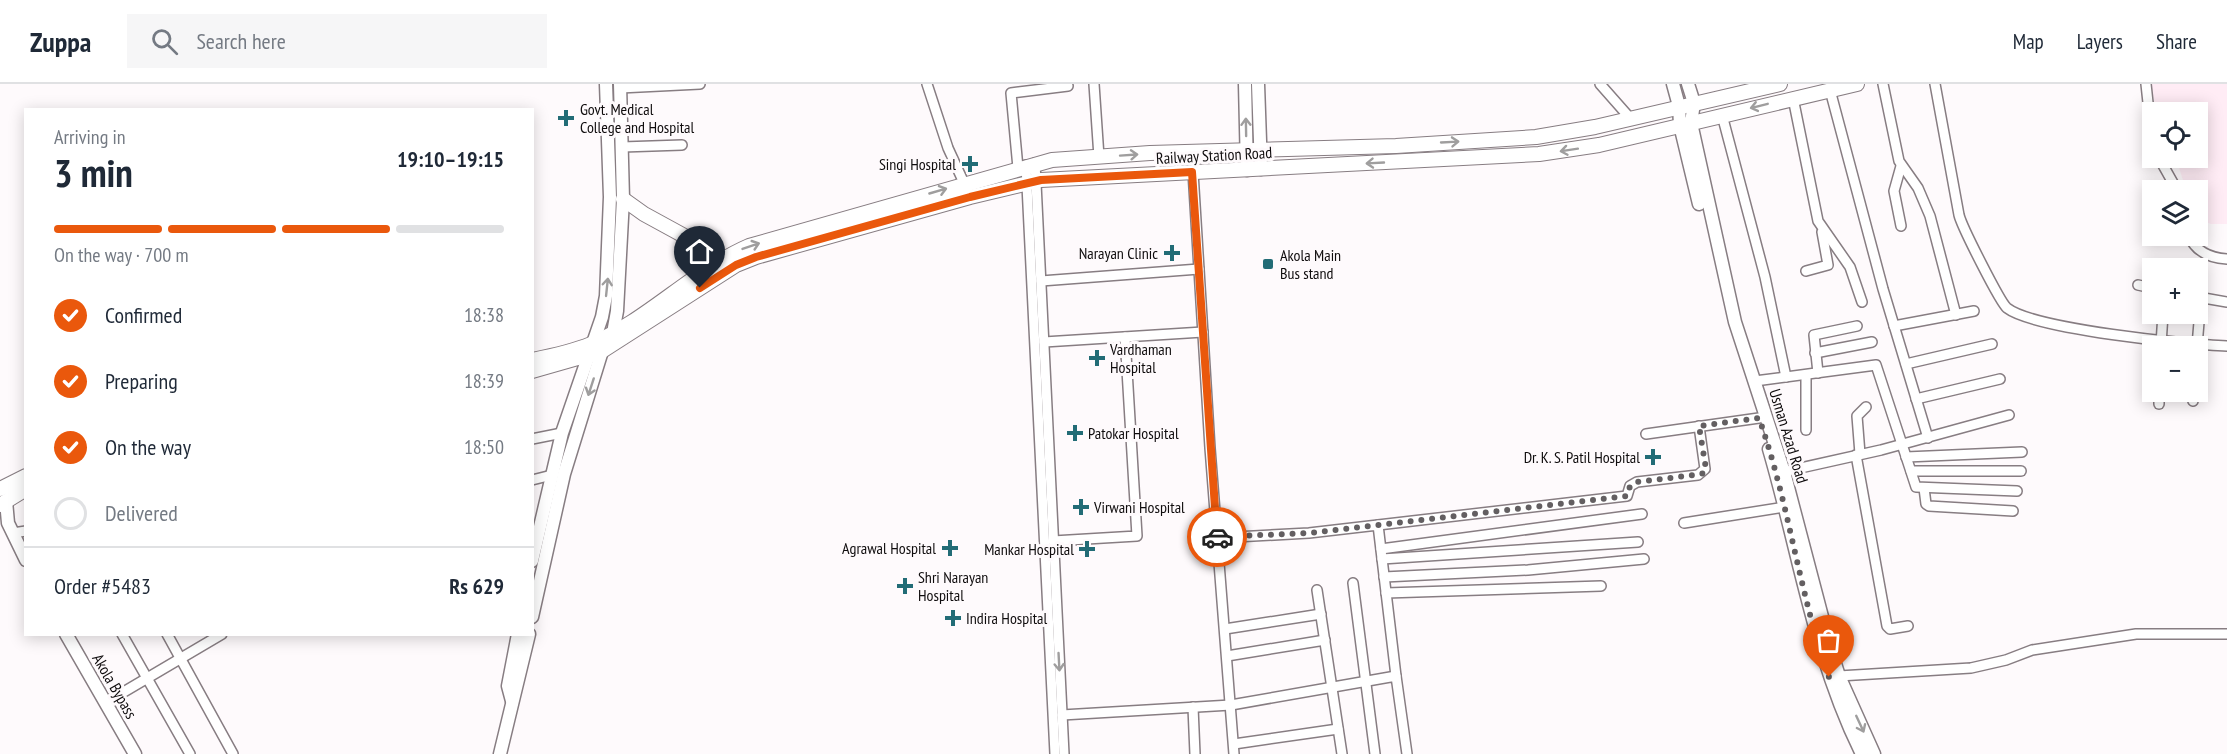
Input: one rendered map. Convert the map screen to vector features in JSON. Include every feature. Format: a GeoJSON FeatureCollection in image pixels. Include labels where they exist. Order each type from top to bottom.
{"type":"FeatureCollection","features":[{"type":"Feature","properties":{"kind":"highway","name":"Railway Station Road"},"geometry":{"type":"LineString","coordinates":[[594,351],[731,261],[749,246],[1027,165],[1099,157],[1396,146],[1536,136],[1630,118],[1780,84]]}},
{"type":"Feature","properties":{"kind":"highway","name":"Railway Station Road"},"geometry":{"type":"LineString","coordinates":[[594,351],[613,333],[731,261],[1032,182],[1539,154],[1599,145],[1857,84]]}},
{"type":"Feature","properties":{"kind":"highway"},"geometry":{"type":"LineString","coordinates":[[623,199],[644,214],[731,261]]}},
{"type":"Feature","properties":{"kind":"highway"},"geometry":{"type":"LineString","coordinates":[[534,360],[594,351]]}},
{"type":"Feature","properties":{"kind":"highway"},"geometry":{"type":"LineString","coordinates":[[534,371],[594,351]]}},
{"type":"Feature","properties":{"kind":"highway"},"geometry":{"type":"LineString","coordinates":[[2,496],[24,478]]}},
{"type":"Feature","properties":{"kind":"highway"},"geometry":{"type":"LineString","coordinates":[[2,496],[24,490]]}},
{"type":"Feature","properties":{"kind":"main road"},"geometry":{"type":"LineString","coordinates":[[534,608],[602,317],[608,275],[610,164],[606,84]]}},
{"type":"Feature","properties":{"kind":"main road"},"geometry":{"type":"LineString","coordinates":[[1245,84],[1254,169]]}},
{"type":"Feature","properties":{"kind":"main road"},"geometry":{"type":"LineString","coordinates":[[1253,150],[1258,84]]}},
{"type":"Feature","properties":{"kind":"main road"},"geometry":{"type":"LineString","coordinates":[[1673,84],[1685,124]]}},
{"type":"Feature","properties":{"kind":"main road"},"geometry":{"type":"LineString","coordinates":[[1685,124],[1694,103],[1688,84]]}},
{"type":"Feature","properties":{"kind":"main road"},"geometry":{"type":"LineString","coordinates":[[613,333],[620,288],[623,199],[620,86]]}},
{"type":"Feature","properties":{"kind":"main road","name":"Usman Azad Road"},"geometry":{"type":"LineString","coordinates":[[1685,124],[1735,322],[1755,381],[1839,676],[1874,754]]}},
{"type":"Feature","properties":{"kind":"main road","name":"Usman Azad Road"},"geometry":{"type":"LineString","coordinates":[[1685,124],[1729,326],[1759,418],[1780,473]]}},
{"type":"Feature","properties":{"kind":"main road"},"geometry":{"type":"LineString","coordinates":[[534,546],[537,524],[562,433],[594,351]]}},
{"type":"Feature","properties":{"kind":"main road"},"geometry":{"type":"LineString","coordinates":[[2,496],[24,555]]}},
{"type":"Feature","properties":{"kind":"main road","name":"Usman Azad Road"},"geometry":{"type":"LineString","coordinates":[[1789,506],[1819,648],[1833,689],[1862,754]]}},
{"type":"Feature","properties":{"kind":"main road","name":"Akola Bypass"},"geometry":{"type":"LineString","coordinates":[[67,636],[135,754]]}},
{"type":"Feature","properties":{"kind":"main road"},"geometry":{"type":"LineString","coordinates":[[512,701],[508,686],[518,636]]}},
{"type":"Feature","properties":{"kind":"main road"},"geometry":{"type":"LineString","coordinates":[[500,754],[512,701],[518,690],[529,636]]}},
{"type":"Feature","properties":{"kind":"street"},"geometry":{"type":"LineString","coordinates":[[620,86],[700,84]]}},
{"type":"Feature","properties":{"kind":"street"},"geometry":{"type":"LineString","coordinates":[[927,84],[948,148],[964,183]]}},
{"type":"Feature","properties":{"kind":"street"},"geometry":{"type":"LineString","coordinates":[[1094,84],[1099,157]]}},
{"type":"Feature","properties":{"kind":"street"},"geometry":{"type":"LineString","coordinates":[[1600,84],[1630,118]]}},
{"type":"Feature","properties":{"kind":"street"},"geometry":{"type":"LineString","coordinates":[[1883,84],[1901,166],[1918,188],[1930,216],[1956,315]]}},
{"type":"Feature","properties":{"kind":"street"},"geometry":{"type":"LineString","coordinates":[[1935,84],[1959,215],[1964,230],[2004,305],[2010,310],[2041,320],[2142,338]]}},
{"type":"Feature","properties":{"kind":"street"},"geometry":{"type":"LineString","coordinates":[[2146,84],[2148,102]]}},
{"type":"Feature","properties":{"kind":"street"},"geometry":{"type":"LineString","coordinates":[[1064,754],[1041,281],[1032,182],[1011,93],[1068,86]]}},
{"type":"Feature","properties":{"kind":"street"},"geometry":{"type":"LineString","coordinates":[[1830,90],[1894,326],[1928,438]]}},
{"type":"Feature","properties":{"kind":"street"},"geometry":{"type":"LineString","coordinates":[[1793,98],[1828,265],[1806,271]]}},
{"type":"Feature","properties":{"kind":"street"},"geometry":{"type":"LineString","coordinates":[[1722,115],[1765,277],[1786,377]]}},
{"type":"Feature","properties":{"kind":"street"},"geometry":{"type":"LineString","coordinates":[[622,147],[682,145]]}},
{"type":"Feature","properties":{"kind":"street"},"geometry":{"type":"LineString","coordinates":[[1901,166],[1894,191],[1901,226]]}},
{"type":"Feature","properties":{"kind":"street"},"geometry":{"type":"LineString","coordinates":[[1192,172],[1234,749],[1338,729]]}},
{"type":"Feature","properties":{"kind":"street"},"geometry":{"type":"LineString","coordinates":[[1032,182],[1054,754]]}},
{"type":"Feature","properties":{"kind":"street"},"geometry":{"type":"LineString","coordinates":[[1821,226],[1850,267],[1862,302]]}},
{"type":"Feature","properties":{"kind":"street"},"geometry":{"type":"LineString","coordinates":[[2194,246],[2212,258],[2227,259]]}},
{"type":"Feature","properties":{"kind":"street"},"geometry":{"type":"LineString","coordinates":[[1041,281],[1198,269]]}},
{"type":"Feature","properties":{"kind":"street"},"geometry":{"type":"LineString","coordinates":[[2138,285],[2142,286]]}},
{"type":"Feature","properties":{"kind":"street"},"geometry":{"type":"LineString","coordinates":[[2208,299],[2227,302]]}},
{"type":"Feature","properties":{"kind":"street"},"geometry":{"type":"LineString","coordinates":[[1894,326],[1974,311]]}},
{"type":"Feature","properties":{"kind":"street"},"geometry":{"type":"LineString","coordinates":[[1818,374],[1814,335],[1857,326]]}},
{"type":"Feature","properties":{"kind":"street"},"geometry":{"type":"LineString","coordinates":[[1044,342],[1203,332]]}},
{"type":"Feature","properties":{"kind":"street"},"geometry":{"type":"LineString","coordinates":[[1053,541],[1137,536],[1125,337]]}},
{"type":"Feature","properties":{"kind":"street"},"geometry":{"type":"LineString","coordinates":[[1815,353],[1872,342]]}},
{"type":"Feature","properties":{"kind":"street"},"geometry":{"type":"LineString","coordinates":[[1906,364],[1992,344]]}},
{"type":"Feature","properties":{"kind":"street"},"geometry":{"type":"LineString","coordinates":[[2208,346],[2227,346]]}},
{"type":"Feature","properties":{"kind":"street"},"geometry":{"type":"LineString","coordinates":[[1755,381],[1878,366],[1916,487],[2018,491]]}},
{"type":"Feature","properties":{"kind":"street"},"geometry":{"type":"LineString","coordinates":[[1806,375],[1806,430]]}},
{"type":"Feature","properties":{"kind":"street"},"geometry":{"type":"LineString","coordinates":[[1916,399],[2000,379]]}},
{"type":"Feature","properties":{"kind":"street"},"geometry":{"type":"LineString","coordinates":[[1866,406],[1857,416],[1858,455],[1887,626],[1890,629],[1908,626]]}},
{"type":"Feature","properties":{"kind":"street"},"geometry":{"type":"LineString","coordinates":[[1780,473],[1928,438],[2009,415]]}},
{"type":"Feature","properties":{"kind":"street"},"geometry":{"type":"LineString","coordinates":[[1646,434],[1759,418]]}},
{"type":"Feature","properties":{"kind":"street"},"geometry":{"type":"LineString","coordinates":[[1217,538],[1309,533],[1627,496],[1630,486],[1637,482],[1698,475],[1706,469],[1699,426]]}},
{"type":"Feature","properties":{"kind":"street"},"geometry":{"type":"LineString","coordinates":[[534,439],[562,433]]}},
{"type":"Feature","properties":{"kind":"street"},"geometry":{"type":"LineString","coordinates":[[1906,457],[2022,452]]}},
{"type":"Feature","properties":{"kind":"street"},"geometry":{"type":"LineString","coordinates":[[1911,471],[2021,471]]}},
{"type":"Feature","properties":{"kind":"street"},"geometry":{"type":"LineString","coordinates":[[534,480],[552,475]]}},
{"type":"Feature","properties":{"kind":"street"},"geometry":{"type":"LineString","coordinates":[[1924,488],[1926,504],[1929,507],[2013,511]]}},
{"type":"Feature","properties":{"kind":"street"},"geometry":{"type":"LineString","coordinates":[[1684,523],[1789,506]]}},
{"type":"Feature","properties":{"kind":"street"},"geometry":{"type":"LineString","coordinates":[[1381,554],[1642,514]]}},
{"type":"Feature","properties":{"kind":"street"},"geometry":{"type":"LineString","coordinates":[[1378,525],[1395,676],[1407,754]]}},
{"type":"Feature","properties":{"kind":"street"},"geometry":{"type":"LineString","coordinates":[[1381,554],[1638,542]]}},
{"type":"Feature","properties":{"kind":"street"},"geometry":{"type":"LineString","coordinates":[[1384,577],[1528,570],[1644,559]]}},
{"type":"Feature","properties":{"kind":"street"},"geometry":{"type":"LineString","coordinates":[[1353,583],[1375,754]]}},
{"type":"Feature","properties":{"kind":"street"},"geometry":{"type":"LineString","coordinates":[[1386,593],[1601,586]]}},
{"type":"Feature","properties":{"kind":"street"},"geometry":{"type":"LineString","coordinates":[[1317,590],[1342,754]]}},
{"type":"Feature","properties":{"kind":"street"},"geometry":{"type":"LineString","coordinates":[[1225,629],[1321,614]]}},
{"type":"Feature","properties":{"kind":"street"},"geometry":{"type":"LineString","coordinates":[[1839,676],[1971,668],[2006,660],[2032,650],[2136,634],[2227,634]]}},
{"type":"Feature","properties":{"kind":"street"},"geometry":{"type":"LineString","coordinates":[[123,636],[190,754]]}},
{"type":"Feature","properties":{"kind":"street"},"geometry":{"type":"LineString","coordinates":[[168,636],[230,753]]}},
{"type":"Feature","properties":{"kind":"street"},"geometry":{"type":"LineString","coordinates":[[105,703],[216,636]]}},
{"type":"Feature","properties":{"kind":"street"},"geometry":{"type":"LineString","coordinates":[[1227,656],[1325,640]]}},
{"type":"Feature","properties":{"kind":"street"},"geometry":{"type":"LineString","coordinates":[[1062,715],[1232,705],[1395,676]]}},
{"type":"Feature","properties":{"kind":"street"},"geometry":{"type":"LineString","coordinates":[[1193,707],[1195,754]]}},
{"type":"Feature","properties":{"kind":"shaded area"},"geometry":{"type":"Polygon","coordinates":[[[2150,84],[2227,84],[2227,224],[2208,223],[2208,180],[2183,180],[2179,168],[2208,168],[2208,102],[2154,102],[2150,84]]]}},
{"type":"Feature","properties":{"kind":"way so far"},"geometry":{"type":"LineString","coordinates":[[1217,537],[1309,533],[1627,496],[1630,493],[1630,486],[1637,482],[1702,474],[1706,469],[1699,426],[1759,418],[1783,497],[1819,648],[1829,677]]}},
{"type":"Feature","properties":{"kind":"place","name":"Govt. Medical College and Hospital"},"geometry":{"type":"Point","coordinates":[566,118]}},
{"type":"Feature","properties":{"kind":"place","name":"Singi Hospital"},"geometry":{"type":"Point","coordinates":[970,164]}},
{"type":"Feature","properties":{"kind":"place","name":"Narayan Clinic"},"geometry":{"type":"Point","coordinates":[1172,253]}},
{"type":"Feature","properties":{"kind":"place","name":"Akola Main Bus stand"},"geometry":{"type":"Point","coordinates":[1268,264]}},
{"type":"Feature","properties":{"kind":"place","name":"Vardhaman Hospital"},"geometry":{"type":"Point","coordinates":[1097,358]}},
{"type":"Feature","properties":{"kind":"place","name":"Patokar Hospital"},"geometry":{"type":"Point","coordinates":[1075,433]}},
{"type":"Feature","properties":{"kind":"place","name":"Dr. K. S. Patil Hospital"},"geometry":{"type":"Point","coordinates":[1653,457]}},
{"type":"Feature","properties":{"kind":"place","name":"Virwani Hospital"},"geometry":{"type":"Point","coordinates":[1081,507]}},
{"type":"Feature","properties":{"kind":"place","name":"Agrawal Hospital"},"geometry":{"type":"Point","coordinates":[950,548]}},
{"type":"Feature","properties":{"kind":"place","name":"Mankar Hospital"},"geometry":{"type":"Point","coordinates":[1087,549]}},
{"type":"Feature","properties":{"kind":"place","name":"Shri Narayan Hospital"},"geometry":{"type":"Point","coordinates":[905,586]}},
{"type":"Feature","properties":{"kind":"place","name":"Indira Hospital"},"geometry":{"type":"Point","coordinates":[953,618]}},
{"type":"Feature","properties":{"kind":"route"},"geometry":{"type":"LineString","coordinates":[[700,288],[736,265],[756,257],[970,197],[1041,180],[1192,172],[1217,537]]}}]}
